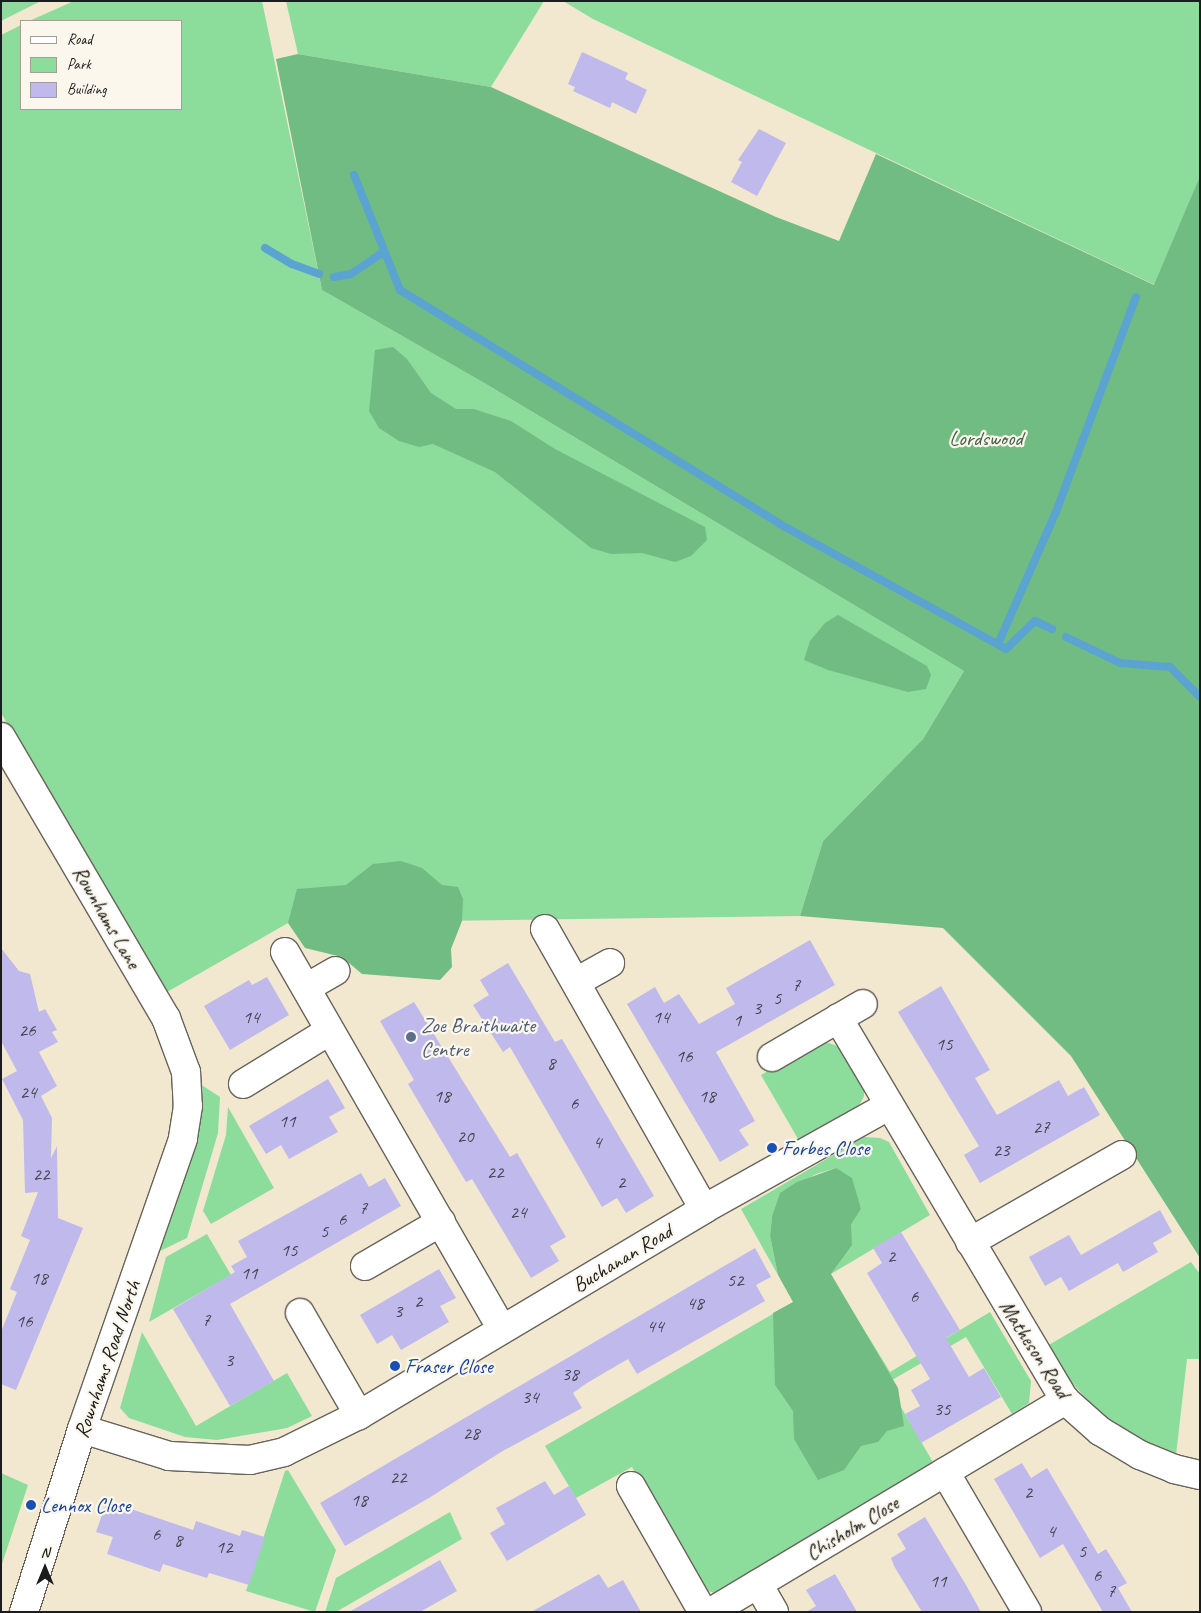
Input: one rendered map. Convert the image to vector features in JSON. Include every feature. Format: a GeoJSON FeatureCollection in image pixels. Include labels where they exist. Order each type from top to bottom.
{"type":"FeatureCollection","features":[{"type":"Feature","properties":{"kind":"street","name":"Rownhams Lane"},"geometry":{"type":"LineString","coordinates":[[1,737],[166,1018],[186,1072],[188,1106]]}},
{"type":"Feature","properties":{"kind":"street"},"geometry":{"type":"LineString","coordinates":[[545,929],[704,1209]]}},
{"type":"Feature","properties":{"kind":"street"},"geometry":{"type":"LineString","coordinates":[[285,952],[502,1329]]}},
{"type":"Feature","properties":{"kind":"street"},"geometry":{"type":"LineString","coordinates":[[576,982],[610,964]]}},
{"type":"Feature","properties":{"kind":"street"},"geometry":{"type":"LineString","coordinates":[[306,988],[336,971]]}},
{"type":"Feature","properties":{"kind":"street"},"geometry":{"type":"LineString","coordinates":[[772,1057],[863,1004]]}},
{"type":"Feature","properties":{"kind":"street","name":"Matheson Road"},"geometry":{"type":"LineString","coordinates":[[838,1018],[888,1106],[1065,1400],[1100,1431],[1140,1454],[1174,1469],[1200,1474]]}},
{"type":"Feature","properties":{"kind":"street"},"geometry":{"type":"LineString","coordinates":[[243,1084],[330,1031]]}},
{"type":"Feature","properties":{"kind":"street","name":"Rownhams Road North"},"geometry":{"type":"LineString","coordinates":[[24,1612],[82,1429],[183,1139],[188,1106]]}},
{"type":"Feature","properties":{"kind":"street","name":"Buchanan Road"},"geometry":{"type":"LineString","coordinates":[[82,1429],[169,1456],[250,1460],[284,1452],[359,1415],[704,1209],[888,1106]]}},
{"type":"Feature","properties":{"kind":"street"},"geometry":{"type":"LineString","coordinates":[[970,1242],[1122,1155]]}},
{"type":"Feature","properties":{"kind":"street"},"geometry":{"type":"LineString","coordinates":[[365,1266],[440,1222]]}},
{"type":"Feature","properties":{"kind":"street"},"geometry":{"type":"LineString","coordinates":[[300,1313],[359,1415]]}},
{"type":"Feature","properties":{"kind":"street","name":"Chisholm Close"},"geometry":{"type":"LineString","coordinates":[[712,1612],[1065,1400]]}},
{"type":"Feature","properties":{"kind":"street"},"geometry":{"type":"LineString","coordinates":[[945,1472],[1027,1612]]}},
{"type":"Feature","properties":{"kind":"street"},"geometry":{"type":"LineString","coordinates":[[631,1486],[703,1612]]}},
{"type":"Feature","properties":{"kind":"street"},"geometry":{"type":"LineString","coordinates":[[758,1584],[774,1612]]}},
{"type":"Feature","properties":{"kind":"green space"},"geometry":{"type":"Polygon","coordinates":[[[1,1],[41,1],[1,21],[1,1]]]}},
{"type":"Feature","properties":{"kind":"green space"},"geometry":{"type":"Polygon","coordinates":[[[74,1],[262,1],[322,290],[486,384],[964,671],[923,739],[823,841],[800,916],[288,923],[167,992],[1,713],[1,35],[20,26],[20,110],[182,110],[182,20],[31,20],[74,1]]]}},
{"type":"Feature","properties":{"kind":"green space"},"geometry":{"type":"Polygon","coordinates":[[[286,1],[544,1],[491,87],[298,54],[286,1]]]}},
{"type":"Feature","properties":{"kind":"green space"},"geometry":{"type":"Polygon","coordinates":[[[563,1],[1200,1],[1200,176],[1155,285],[593,19],[563,1]]]}},
{"type":"Feature","properties":{"kind":"green space","name":"Lordswood"},"geometry":{"type":"Polygon","coordinates":[[[298,54],[491,87],[776,217],[839,241],[876,154],[1154,285],[1200,176],[1200,1258],[1071,1056],[943,928],[800,916],[823,841],[923,739],[964,671],[486,384],[322,290],[276,59],[298,54]]]}},
{"type":"Feature","properties":{"kind":"green space"},"geometry":{"type":"Polygon","coordinates":[[[393,347],[407,359],[431,393],[456,409],[474,409],[511,421],[555,449],[705,527],[707,540],[691,556],[675,562],[642,553],[611,554],[591,548],[495,472],[433,444],[419,447],[399,441],[379,428],[369,411],[375,350],[393,347]]]}},
{"type":"Feature","properties":{"kind":"green space"},"geometry":{"type":"Polygon","coordinates":[[[838,615],[927,666],[931,675],[926,689],[908,692],[828,670],[804,660],[810,641],[825,623],[838,615]]]}},
{"type":"Feature","properties":{"kind":"green space"},"geometry":{"type":"Polygon","coordinates":[[[401,861],[422,868],[442,885],[458,887],[463,899],[462,921],[451,949],[452,967],[440,980],[362,974],[342,957],[305,948],[288,923],[297,889],[346,885],[373,864],[401,861]]]}},
{"type":"Feature","properties":{"kind":"green space"},"geometry":{"type":"Polygon","coordinates":[[[829,1043],[842,1048],[864,1084],[864,1096],[858,1108],[801,1144],[761,1075],[816,1044],[829,1043]]]}},
{"type":"Feature","properties":{"kind":"green space"},"geometry":{"type":"Polygon","coordinates":[[[197,1082],[220,1097],[218,1133],[187,1238],[160,1251],[189,1155],[197,1082]]]}},
{"type":"Feature","properties":{"kind":"green space"},"geometry":{"type":"Polygon","coordinates":[[[228,1107],[274,1188],[211,1224],[203,1211],[226,1135],[228,1107]]]}},
{"type":"Feature","properties":{"kind":"green space"},"geometry":{"type":"Polygon","coordinates":[[[864,1137],[880,1138],[889,1142],[930,1215],[831,1274],[851,1245],[851,1225],[861,1209],[856,1196],[836,1168],[816,1174],[780,1194],[772,1216],[770,1236],[778,1275],[741,1209],[864,1137]]]}},
{"type":"Feature","properties":{"kind":"green space"},"geometry":{"type":"Polygon","coordinates":[[[836,1168],[852,1178],[861,1209],[851,1225],[852,1245],[831,1274],[898,1388],[904,1426],[887,1431],[878,1442],[861,1446],[844,1470],[818,1480],[794,1439],[793,1411],[775,1385],[773,1313],[793,1302],[778,1275],[770,1236],[772,1216],[780,1193],[797,1182],[836,1168]]]}},
{"type":"Feature","properties":{"kind":"green space"},"geometry":{"type":"Polygon","coordinates":[[[207,1234],[231,1275],[149,1322],[166,1257],[207,1234]]]}},
{"type":"Feature","properties":{"kind":"green space"},"geometry":{"type":"Polygon","coordinates":[[[1191,1262],[1200,1274],[1200,1359],[1187,1359],[1176,1455],[1140,1440],[1103,1418],[1067,1377],[1047,1346],[1191,1262]]]}},
{"type":"Feature","properties":{"kind":"green space"},"geometry":{"type":"Polygon","coordinates":[[[833,1279],[890,1372],[990,1312],[1031,1381],[1029,1403],[1012,1414],[966,1337],[887,1383],[934,1464],[728,1589],[714,1593],[701,1588],[632,1467],[576,1498],[545,1446],[833,1279]]]}},
{"type":"Feature","properties":{"kind":"green space"},"geometry":{"type":"Polygon","coordinates":[[[142,1332],[196,1426],[287,1373],[312,1416],[287,1428],[217,1440],[185,1437],[129,1418],[120,1408],[142,1332]]]}},
{"type":"Feature","properties":{"kind":"green space"},"geometry":{"type":"Polygon","coordinates":[[[288,1470],[336,1550],[315,1612],[246,1591],[285,1471],[288,1470]]]}},
{"type":"Feature","properties":{"kind":"green space"},"geometry":{"type":"Polygon","coordinates":[[[1,1473],[28,1485],[1,1567],[1,1473]]]}},
{"type":"Feature","properties":{"kind":"green space"},"geometry":{"type":"Polygon","coordinates":[[[450,1512],[462,1539],[336,1612],[325,1612],[336,1578],[450,1512]]]}},
{"type":"Feature","properties":{"kind":"building"},"geometry":{"type":"Polygon","coordinates":[[[582,52],[628,73],[625,79],[647,90],[636,114],[612,102],[610,108],[573,91],[575,87],[568,84],[582,52]]]}},
{"type":"Feature","properties":{"kind":"building"},"geometry":{"type":"Polygon","coordinates":[[[759,129],[786,143],[757,196],[731,182],[742,162],[738,160],[759,129]]]}},
{"type":"Feature","properties":{"kind":"building"},"geometry":{"type":"Polygon","coordinates":[[[810,940],[835,985],[716,1052],[755,1121],[739,1130],[749,1145],[720,1162],[627,1004],[655,987],[664,1003],[679,994],[699,1024],[735,1004],[726,988],[810,940]]]}},
{"type":"Feature","properties":{"kind":"building"},"geometry":{"type":"Polygon","coordinates":[[[1,948],[19,971],[30,974],[39,1012],[45,1009],[57,1030],[52,1032],[58,1042],[39,1052],[57,1086],[41,1096],[52,1118],[51,1158],[57,1146],[58,1218],[83,1228],[16,1390],[1,1384],[1,1332],[17,1292],[10,1289],[30,1240],[21,1236],[38,1192],[25,1193],[23,1120],[2,1079],[17,1071],[1,1041],[1,948]]]}},
{"type":"Feature","properties":{"kind":"building"},"geometry":{"type":"Polygon","coordinates":[[[508,963],[555,1042],[562,1039],[654,1196],[626,1213],[617,1198],[602,1207],[510,1047],[503,1052],[473,1005],[489,995],[480,980],[508,963]]]}},
{"type":"Feature","properties":{"kind":"building"},"geometry":{"type":"Polygon","coordinates":[[[267,977],[289,1015],[230,1050],[204,1006],[249,980],[252,985],[267,977]]]}},
{"type":"Feature","properties":{"kind":"building"},"geometry":{"type":"Polygon","coordinates":[[[941,986],[990,1070],[975,1078],[997,1115],[1059,1080],[1068,1096],[1084,1087],[1100,1115],[980,1183],[964,1155],[979,1146],[898,1012],[941,986]]]}},
{"type":"Feature","properties":{"kind":"building"},"geometry":{"type":"Polygon","coordinates":[[[414,1002],[510,1157],[517,1153],[566,1237],[550,1246],[559,1261],[531,1278],[472,1179],[466,1182],[408,1084],[414,1080],[380,1021],[414,1002]]]}},
{"type":"Feature","properties":{"kind":"building"},"geometry":{"type":"Polygon","coordinates":[[[328,1079],[345,1108],[329,1117],[338,1132],[289,1159],[281,1145],[266,1154],[249,1126],[328,1079]]]}},
{"type":"Feature","properties":{"kind":"building"},"geometry":{"type":"Polygon","coordinates":[[[361,1173],[369,1187],[385,1178],[401,1206],[230,1304],[274,1381],[230,1406],[173,1309],[235,1272],[231,1266],[247,1257],[238,1241],[361,1173]]]}},
{"type":"Feature","properties":{"kind":"building"},"geometry":{"type":"Polygon","coordinates":[[[1160,1210],[1172,1232],[1153,1243],[1158,1252],[1123,1272],[1118,1263],[1069,1291],[1061,1277],[1045,1286],[1029,1257],[1069,1235],[1081,1255],[1160,1210]]]}},
{"type":"Feature","properties":{"kind":"building"},"geometry":{"type":"Polygon","coordinates":[[[901,1232],[960,1330],[946,1338],[969,1377],[984,1368],[1001,1397],[921,1443],[905,1414],[920,1406],[911,1390],[930,1379],[867,1273],[882,1263],[873,1248],[901,1232]]]}},
{"type":"Feature","properties":{"kind":"building"},"geometry":{"type":"Polygon","coordinates":[[[755,1248],[771,1277],[756,1285],[765,1301],[637,1374],[628,1359],[573,1393],[582,1408],[501,1452],[429,1498],[345,1546],[320,1503],[755,1248]]]}},
{"type":"Feature","properties":{"kind":"building"},"geometry":{"type":"Polygon","coordinates":[[[439,1269],[456,1298],[440,1306],[449,1322],[401,1350],[392,1335],[377,1344],[360,1315],[439,1269]]]}},
{"type":"Feature","properties":{"kind":"building"},"geometry":{"type":"Polygon","coordinates":[[[1022,1463],[1031,1478],[1047,1468],[1098,1554],[1106,1549],[1127,1583],[1118,1588],[1132,1612],[1103,1612],[1063,1544],[1040,1558],[994,1479],[1022,1463]]]}},
{"type":"Feature","properties":{"kind":"building"},"geometry":{"type":"Polygon","coordinates":[[[545,1481],[554,1495],[569,1486],[586,1515],[507,1561],[490,1533],[505,1524],[496,1508],[545,1481]]]}},
{"type":"Feature","properties":{"kind":"building"},"geometry":{"type":"Polygon","coordinates":[[[107,1501],[193,1530],[196,1521],[240,1536],[242,1530],[265,1537],[249,1585],[209,1573],[207,1578],[163,1564],[160,1572],[107,1554],[113,1537],[96,1532],[107,1501]]]}},
{"type":"Feature","properties":{"kind":"building"},"geometry":{"type":"Polygon","coordinates":[[[925,1517],[981,1612],[922,1612],[894,1566],[891,1558],[906,1549],[897,1534],[925,1517]]]}},
{"type":"Feature","properties":{"kind":"building"},"geometry":{"type":"Polygon","coordinates":[[[440,1560],[457,1591],[420,1612],[349,1612],[440,1560]]]}},
{"type":"Feature","properties":{"kind":"building"},"geometry":{"type":"Polygon","coordinates":[[[599,1574],[608,1588],[623,1580],[641,1612],[531,1612],[599,1574]]]}},
{"type":"Feature","properties":{"kind":"building"},"geometry":{"type":"Polygon","coordinates":[[[835,1574],[857,1612],[806,1612],[816,1606],[806,1590],[835,1574]]]}},
{"type":"Feature","properties":{"kind":"waterway"},"geometry":{"type":"LineString","coordinates":[[354,175],[400,290],[778,523],[1006,649],[1035,621],[1052,629]]}},
{"type":"Feature","properties":{"kind":"waterway"},"geometry":{"type":"LineString","coordinates":[[265,248],[292,264],[319,274]]}},
{"type":"Feature","properties":{"kind":"waterway"},"geometry":{"type":"LineString","coordinates":[[334,277],[351,274],[384,252]]}},
{"type":"Feature","properties":{"kind":"waterway"},"geometry":{"type":"LineString","coordinates":[[998,644],[1056,512],[1136,297]]}},
{"type":"Feature","properties":{"kind":"waterway"},"geometry":{"type":"LineString","coordinates":[[1066,637],[1120,663],[1170,667],[1200,697]]}},
{"type":"Feature","properties":{"kind":"place","name":"Zoe Braithwaite Centre"},"geometry":{"type":"Point","coordinates":[411,1037]}},
{"type":"Feature","properties":{"kind":"place","name":"Forbes Close"},"geometry":{"type":"Point","coordinates":[772,1148]}},
{"type":"Feature","properties":{"kind":"place","name":"Fraser Close"},"geometry":{"type":"Point","coordinates":[395,1366]}},
{"type":"Feature","properties":{"kind":"place","name":"Lennox Close"},"geometry":{"type":"Point","coordinates":[31,1505]}}]}
